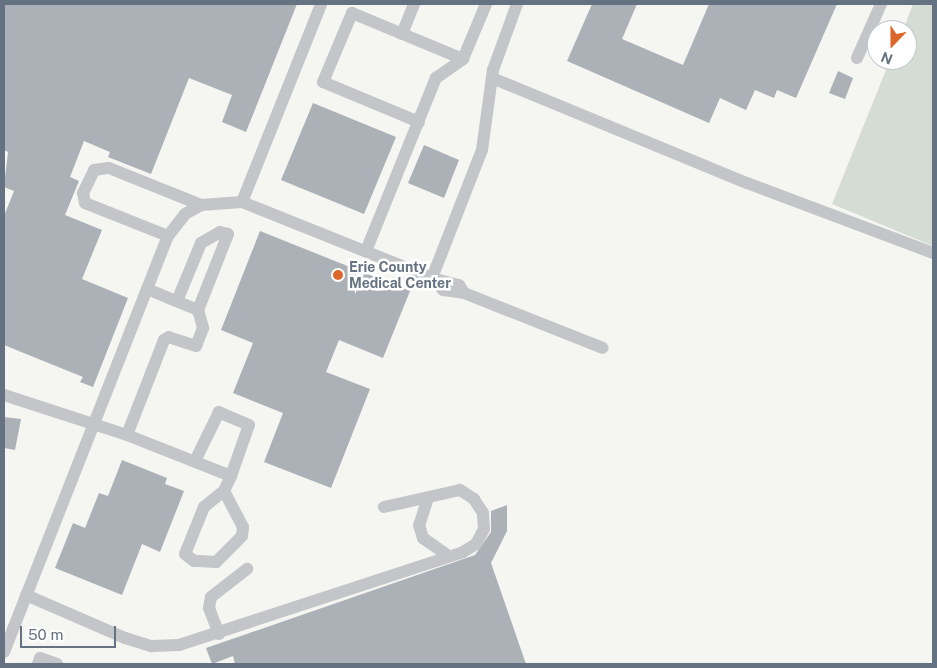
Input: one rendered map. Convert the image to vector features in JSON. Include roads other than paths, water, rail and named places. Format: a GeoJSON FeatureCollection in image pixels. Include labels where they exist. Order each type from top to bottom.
{"type":"FeatureCollection","features":[{"type":"Feature","properties":{"kind":"lane"},"geometry":{"type":"LineString","coordinates":[[242,202],[321,4]]}},
{"type":"Feature","properties":{"kind":"lane"},"geometry":{"type":"LineString","coordinates":[[402,34],[414,4]]}},
{"type":"Feature","properties":{"kind":"lane"},"geometry":{"type":"LineString","coordinates":[[366,251],[436,78],[463,60],[486,4]]}},
{"type":"Feature","properties":{"kind":"lane"},"geometry":{"type":"LineString","coordinates":[[432,278],[482,150],[491,82],[517,4]]}},
{"type":"Feature","properties":{"kind":"lane"},"geometry":{"type":"LineString","coordinates":[[857,58],[881,4]]}},
{"type":"Feature","properties":{"kind":"lane"},"geometry":{"type":"LineString","coordinates":[[419,122],[323,82],[352,13],[463,60]]}},
{"type":"Feature","properties":{"kind":"lane"},"geometry":{"type":"LineString","coordinates":[[491,82],[531,102],[539,100],[933,253]]}},
{"type":"Feature","properties":{"kind":"lane"},"geometry":{"type":"LineString","coordinates":[[168,236],[85,203],[83,193],[94,170],[109,168],[201,204],[242,202],[432,278],[459,285],[464,293],[603,348]]}},
{"type":"Feature","properties":{"kind":"lane"},"geometry":{"type":"LineString","coordinates":[[4,652],[168,236],[176,222],[201,204]]}},
{"type":"Feature","properties":{"kind":"lane"},"geometry":{"type":"LineString","coordinates":[[177,301],[201,243],[220,232],[228,234],[198,310]]}},
{"type":"Feature","properties":{"kind":"lane"},"geometry":{"type":"LineString","coordinates":[[127,435],[164,340],[176,338],[196,346],[204,321],[198,310],[147,289]]}},
{"type":"Feature","properties":{"kind":"lane"},"geometry":{"type":"LineString","coordinates":[[4,395],[93,426],[127,435],[231,476]]}},
{"type":"Feature","properties":{"kind":"lane"},"geometry":{"type":"LineString","coordinates":[[195,461],[215,415],[226,413],[246,421],[249,432],[231,476],[224,491],[204,507],[185,554],[194,562],[216,562],[242,536],[243,527],[224,491]]}},
{"type":"Feature","properties":{"kind":"lane"},"geometry":{"type":"LineString","coordinates":[[26,594],[152,646],[191,643],[446,554],[463,552],[476,544],[484,529],[483,513],[474,498],[460,490],[443,491],[428,498],[384,507]]}},
{"type":"Feature","properties":{"kind":"lane"},"geometry":{"type":"LineString","coordinates":[[428,498],[419,525],[423,538],[446,554]]}},
{"type":"Feature","properties":{"kind":"lane"},"geometry":{"type":"LineString","coordinates":[[219,634],[209,608],[211,597],[247,569]]}},
{"type":"Feature","properties":{"kind":"lane"},"geometry":{"type":"LineString","coordinates":[[38,664],[40,658],[57,664]]}},
{"type":"Feature","properties":{"kind":"place","name":"Erie County Medical Center"},"geometry":{"type":"Point","coordinates":[338,275]}}]}
